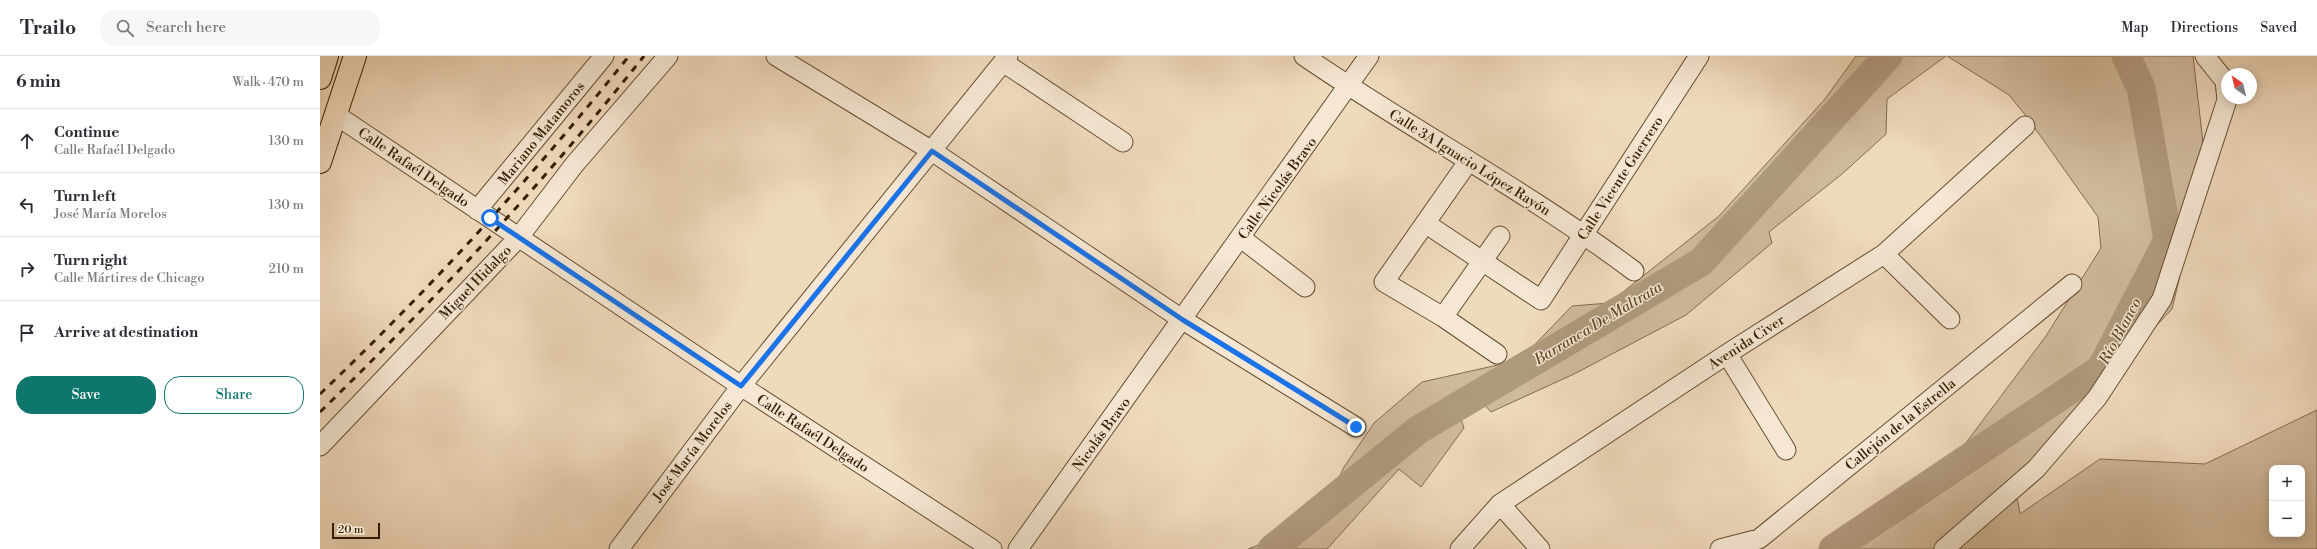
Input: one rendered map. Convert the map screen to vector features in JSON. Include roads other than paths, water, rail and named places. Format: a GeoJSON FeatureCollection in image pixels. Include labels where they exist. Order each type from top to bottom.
{"type":"FeatureCollection","features":[{"type":"Feature","properties":{"kind":"main road"},"geometry":{"type":"LineString","coordinates":[[320,78],[327,56]]}},
{"type":"Feature","properties":{"kind":"main road"},"geometry":{"type":"LineString","coordinates":[[320,162],[355,56]]}},
{"type":"Feature","properties":{"kind":"street","name":"Mariano Matamoros"},"geometry":{"type":"LineString","coordinates":[[477,210],[604,56]]}},
{"type":"Feature","properties":{"kind":"street","name":"Miguel Hidalgo"},"geometry":{"type":"LineString","coordinates":[[320,446],[519,237],[574,165],[668,56]]}},
{"type":"Feature","properties":{"kind":"street"},"geometry":{"type":"LineString","coordinates":[[776,56],[932,151],[1183,320],[1356,427]]}},
{"type":"Feature","properties":{"kind":"street","name":"Calle 3A Ignacio López Rayón"},"geometry":{"type":"LineString","coordinates":[[1304,56],[1349,87],[1585,234],[1634,271]]}},
{"type":"Feature","properties":{"kind":"street","name":"Calle Nicolás Bravo"},"geometry":{"type":"LineString","coordinates":[[1183,320],[1349,87],[1369,56]]}},
{"type":"Feature","properties":{"kind":"street","name":"Calle Vicente Guerrero"},"geometry":{"type":"LineString","coordinates":[[1483,261],[1541,300],[1699,56]]}},
{"type":"Feature","properties":{"kind":"street"},"geometry":{"type":"LineString","coordinates":[[1006,59],[1123,142]]}},
{"type":"Feature","properties":{"kind":"street","name":"José María Morelos"},"geometry":{"type":"LineString","coordinates":[[619,549],[741,386],[1006,59]]}},
{"type":"Feature","properties":{"kind":"street"},"geometry":{"type":"LineString","coordinates":[[1944,549],[2036,469],[2097,398],[2162,299],[2227,100],[2225,81],[2207,59]]}},
{"type":"Feature","properties":{"kind":"street","name":"Calle Rafaél Delgado"},"geometry":{"type":"LineString","coordinates":[[336,115],[741,386],[992,549]]}},
{"type":"Feature","properties":{"kind":"street","name":"Avenida Civer"},"geometry":{"type":"LineString","coordinates":[[1460,549],[1500,504],[1727,354],[1884,254],[2024,126]]}},
{"type":"Feature","properties":{"kind":"street"},"geometry":{"type":"LineString","coordinates":[[1468,162],[1384,282],[1443,318],[1497,354]]}},
{"type":"Feature","properties":{"kind":"street"},"geometry":{"type":"LineString","coordinates":[[1425,223],[1483,261]]}},
{"type":"Feature","properties":{"kind":"street"},"geometry":{"type":"LineString","coordinates":[[1443,318],[1500,236]]}},
{"type":"Feature","properties":{"kind":"street"},"geometry":{"type":"LineString","coordinates":[[1241,238],[1305,287]]}},
{"type":"Feature","properties":{"kind":"street"},"geometry":{"type":"LineString","coordinates":[[1884,254],[1950,319]]}},
{"type":"Feature","properties":{"kind":"street","name":"Callejón de la Estrella"},"geometry":{"type":"LineString","coordinates":[[1720,549],[1759,539],[2072,284]]}},
{"type":"Feature","properties":{"kind":"street","name":"Nicolás Bravo"},"geometry":{"type":"LineString","coordinates":[[1018,549],[1183,320]]}},
{"type":"Feature","properties":{"kind":"street"},"geometry":{"type":"LineString","coordinates":[[1727,354],[1786,450]]}},
{"type":"Feature","properties":{"kind":"street"},"geometry":{"type":"LineString","coordinates":[[1500,504],[1540,549]]}},
{"type":"Feature","properties":{"kind":"waterway","name":"Barranca De Maltrata"},"geometry":{"type":"LineString","coordinates":[[1272,549],[1418,430],[1701,262],[1888,56]]}},
{"type":"Feature","properties":{"kind":"waterway","name":"Río Blanco"},"geometry":{"type":"LineString","coordinates":[[1833,549],[2101,369],[2168,240],[2141,88],[2126,56]]}},
{"type":"Feature","properties":{"kind":"railway"},"geometry":{"type":"LineString","coordinates":[[320,394],[401,314],[480,230],[556,144],[629,56]]}},
{"type":"Feature","properties":{"kind":"railway"},"geometry":{"type":"LineString","coordinates":[[320,412],[405,327],[488,239],[567,149],[644,56]]}}]}
